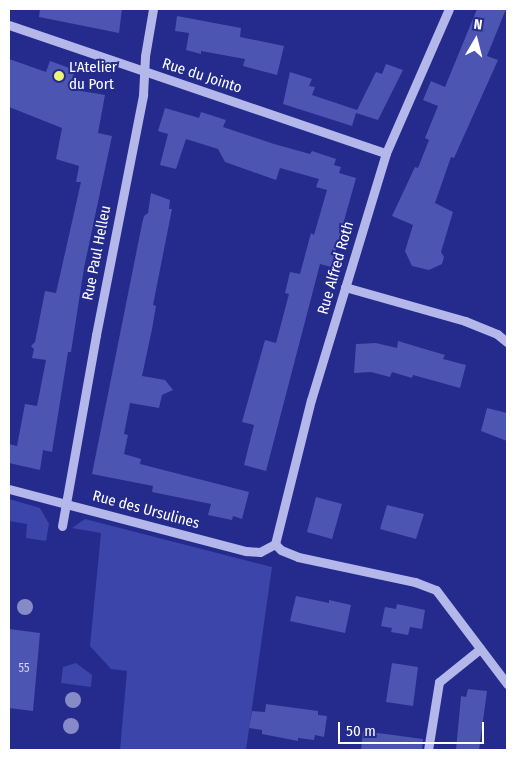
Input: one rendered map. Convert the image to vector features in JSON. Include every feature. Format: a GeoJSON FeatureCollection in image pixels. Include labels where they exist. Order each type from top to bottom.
{"type":"FeatureCollection","features":[{"type":"Feature","properties":{"kind":"street","name":"Rue Paul Helleu"},"geometry":{"type":"LineString","coordinates":[[62,526],[143,96],[144,71],[153,9]]}},
{"type":"Feature","properties":{"kind":"street","name":"Rue Alfred Roth"},"geometry":{"type":"LineString","coordinates":[[275,544],[311,400],[386,153],[449,9]]}},
{"type":"Feature","properties":{"kind":"street","name":"Rue du Jointo"},"geometry":{"type":"LineString","coordinates":[[9,25],[386,153]]}},
{"type":"Feature","properties":{"kind":"street"},"geometry":{"type":"LineString","coordinates":[[345,287],[465,321],[497,334],[507,342]]}},
{"type":"Feature","properties":{"kind":"street","name":"Rue des Ursulines"},"geometry":{"type":"LineString","coordinates":[[9,489],[65,502],[246,551],[260,552],[275,544]]}},
{"type":"Feature","properties":{"kind":"street"},"geometry":{"type":"LineString","coordinates":[[275,544],[281,550],[298,557],[415,582],[436,590],[507,684]]}},
{"type":"Feature","properties":{"kind":"street"},"geometry":{"type":"LineString","coordinates":[[428,750],[439,682],[480,649]]}},
{"type":"Feature","properties":{"kind":"shaded area"},"geometry":{"type":"Polygon","coordinates":[[[9,499],[40,508],[49,524],[46,541],[26,538],[27,524],[9,521],[9,499]]]}},
{"type":"Feature","properties":{"kind":"shaded area"},"geometry":{"type":"Polygon","coordinates":[[[85,519],[272,567],[246,750],[120,750],[127,671],[111,669],[90,646],[101,533],[72,528],[85,519]]]}},
{"type":"Feature","properties":{"kind":"shaded area"},"geometry":{"type":"Polygon","coordinates":[[[76,663],[92,675],[91,687],[61,683],[63,667],[76,663]]]}},
{"type":"Feature","properties":{"kind":"building"},"geometry":{"type":"Polygon","coordinates":[[[40,9],[122,9],[119,33],[39,17],[40,9]]]}},
{"type":"Feature","properties":{"kind":"building"},"geometry":{"type":"Polygon","coordinates":[[[477,9],[506,9],[487,56],[498,60],[454,158],[451,157],[435,203],[453,212],[441,252],[444,257],[442,264],[429,270],[412,266],[405,251],[413,225],[392,216],[415,167],[418,168],[429,140],[425,138],[438,106],[423,100],[431,81],[445,87],[477,9]]]}},
{"type":"Feature","properties":{"kind":"building"},"geometry":{"type":"Polygon","coordinates":[[[177,16],[241,28],[240,37],[284,46],[277,75],[243,66],[245,59],[201,51],[201,54],[186,50],[189,33],[175,31],[177,16]]]}},
{"type":"Feature","properties":{"kind":"building"},"geometry":{"type":"Polygon","coordinates":[[[9,59],[46,72],[50,61],[75,70],[69,89],[105,95],[98,133],[112,136],[84,268],[71,352],[68,352],[52,452],[43,450],[40,470],[9,463],[9,444],[17,446],[25,404],[37,406],[46,360],[32,358],[34,349],[31,346],[35,342],[45,291],[56,293],[81,182],[76,182],[79,166],[56,159],[62,128],[9,107],[9,59]]]}},
{"type":"Feature","properties":{"kind":"building"},"geometry":{"type":"Polygon","coordinates":[[[386,64],[403,70],[378,120],[356,113],[352,126],[283,104],[290,72],[312,79],[309,86],[315,87],[312,95],[357,110],[376,72],[382,74],[386,64]]]}},
{"type":"Feature","properties":{"kind":"building"},"geometry":{"type":"Polygon","coordinates":[[[165,108],[199,118],[201,112],[226,120],[223,127],[274,144],[310,154],[312,151],[336,159],[334,165],[341,167],[339,173],[356,178],[331,267],[320,264],[266,471],[244,465],[254,425],[242,422],[265,340],[276,343],[289,294],[285,293],[290,272],[300,274],[311,233],[314,235],[327,190],[316,187],[319,179],[280,168],[276,180],[225,162],[218,149],[186,139],[176,169],[160,165],[168,134],[158,131],[165,108]]]}},
{"type":"Feature","properties":{"kind":"building"},"geometry":{"type":"Polygon","coordinates":[[[151,193],[170,200],[169,209],[172,209],[153,305],[156,306],[142,376],[165,380],[173,390],[162,395],[159,408],[130,403],[124,434],[128,435],[124,454],[141,459],[140,464],[249,492],[242,519],[233,516],[232,520],[208,515],[211,504],[152,492],[153,486],[92,474],[142,224],[144,216],[148,213],[151,193]]]}},
{"type":"Feature","properties":{"kind":"building"},"geometry":{"type":"Polygon","coordinates":[[[398,341],[445,355],[443,359],[466,365],[460,388],[413,375],[412,378],[392,372],[390,377],[371,372],[354,373],[356,344],[376,343],[397,348],[398,341]]]}},
{"type":"Feature","properties":{"kind":"building"},"geometry":{"type":"Polygon","coordinates":[[[487,408],[507,413],[507,441],[481,431],[487,408]]]}},
{"type":"Feature","properties":{"kind":"building"},"geometry":{"type":"Polygon","coordinates":[[[316,497],[342,504],[332,539],[307,532],[316,497]]]}},
{"type":"Feature","properties":{"kind":"building"},"geometry":{"type":"Polygon","coordinates":[[[387,505],[424,514],[416,539],[380,529],[387,505]]]}},
{"type":"Feature","properties":{"kind":"building"},"geometry":{"type":"Polygon","coordinates":[[[296,596],[329,603],[329,600],[351,605],[345,633],[290,621],[296,596]]]}},
{"type":"Feature","properties":{"kind":"building"},"geometry":{"type":"Polygon","coordinates":[[[397,604],[425,610],[422,629],[410,627],[408,635],[391,632],[392,628],[381,626],[385,607],[396,609],[397,604]]]}},
{"type":"Feature","properties":{"kind":"building"},"geometry":{"type":"Polygon","coordinates":[[[9,629],[40,633],[33,711],[9,708],[9,629]]]}},
{"type":"Feature","properties":{"kind":"building"},"geometry":{"type":"Polygon","coordinates":[[[392,663],[418,667],[413,706],[386,702],[392,663]]]}},
{"type":"Feature","properties":{"kind":"building"},"geometry":{"type":"Polygon","coordinates":[[[468,689],[487,691],[479,750],[456,750],[461,696],[466,697],[468,689]]]}},
{"type":"Feature","properties":{"kind":"building"},"geometry":{"type":"Polygon","coordinates":[[[266,704],[318,711],[318,715],[327,716],[324,737],[315,735],[314,740],[298,738],[298,741],[262,734],[262,730],[249,728],[252,711],[265,712],[266,704]]]}},
{"type":"Feature","properties":{"kind":"building"},"geometry":{"type":"Polygon","coordinates":[[[363,731],[423,739],[422,750],[361,750],[363,731]]]}},
{"type":"Feature","properties":{"kind":"place","name":"L'Atelier du Port"},"geometry":{"type":"Point","coordinates":[59,76]}}]}
